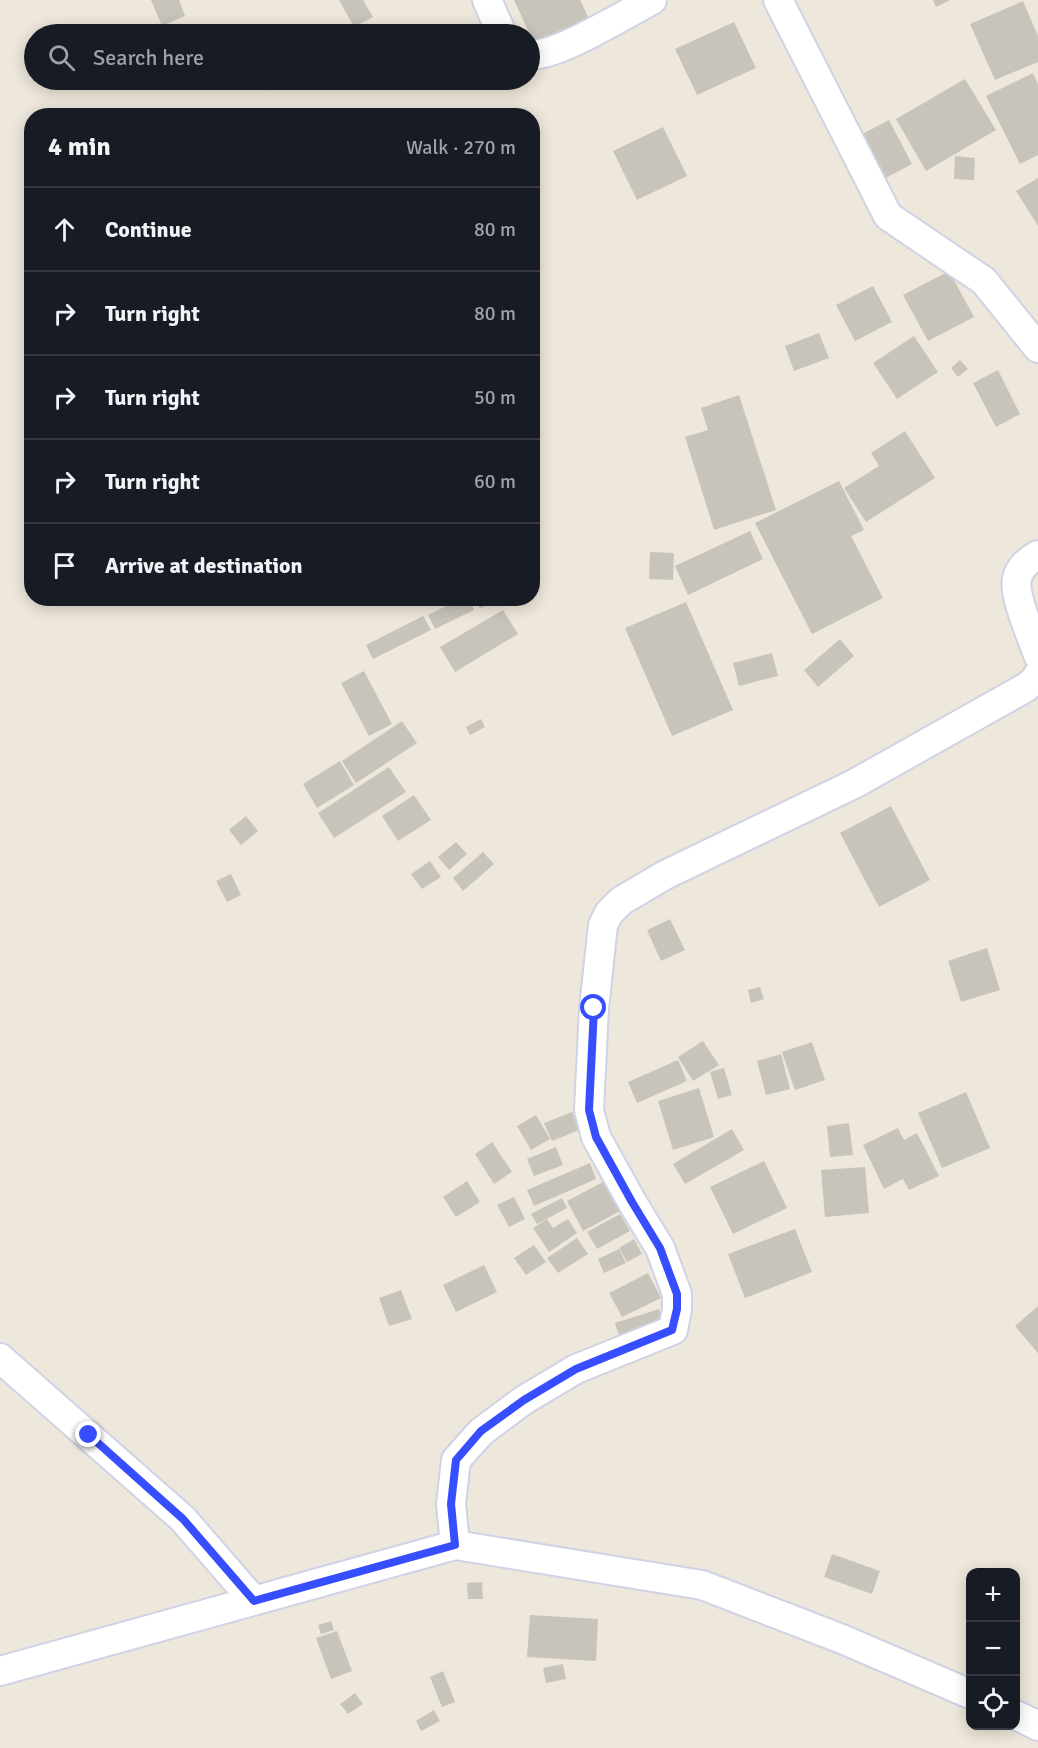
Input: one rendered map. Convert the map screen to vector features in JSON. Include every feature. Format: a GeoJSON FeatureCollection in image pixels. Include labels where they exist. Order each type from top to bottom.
{"type":"FeatureCollection","features":[{"type":"Feature","properties":{"kind":"street"},"geometry":{"type":"LineString","coordinates":[[487,0],[498,24]]}},
{"type":"Feature","properties":{"kind":"street"},"geometry":{"type":"LineString","coordinates":[[540,54],[561,48],[652,0]]}},
{"type":"Feature","properties":{"kind":"street"},"geometry":{"type":"LineString","coordinates":[[778,0],[888,216],[984,281],[1038,348]]}},
{"type":"Feature","properties":{"kind":"street"},"geometry":{"type":"LineString","coordinates":[[1038,555],[1021,568],[1017,579],[1017,592],[1038,655]]}},
{"type":"Feature","properties":{"kind":"street"},"geometry":{"type":"LineString","coordinates":[[455,1545],[451,1504],[456,1460],[481,1431],[524,1400],[576,1369],[672,1330],[677,1309],[668,1299],[660,1248],[596,1137],[589,1110],[594,1008],[603,925],[609,913],[621,901],[665,874],[854,784],[1025,688],[1038,675]]}},
{"type":"Feature","properties":{"kind":"street"},"geometry":{"type":"LineString","coordinates":[[0,1358],[183,1519],[254,1601]]}},
{"type":"Feature","properties":{"kind":"street"},"geometry":{"type":"LineString","coordinates":[[0,1671],[455,1545],[702,1585],[842,1639],[966,1692]]}},
{"type":"Feature","properties":{"kind":"street"},"geometry":{"type":"LineString","coordinates":[[1020,1717],[1038,1726]]}},
{"type":"Feature","properties":{"kind":"building"},"geometry":{"type":"Polygon","coordinates":[[[151,0],[179,0],[185,16],[161,24],[151,0]]]}},
{"type":"Feature","properties":{"kind":"building"},"geometry":{"type":"Polygon","coordinates":[[[339,0],[363,0],[373,17],[360,24],[352,24],[339,0]]]}},
{"type":"Feature","properties":{"kind":"building"},"geometry":{"type":"Polygon","coordinates":[[[514,0],[580,0],[592,25],[540,49],[540,24],[525,24],[514,0]]]}},
{"type":"Feature","properties":{"kind":"building"},"geometry":{"type":"Polygon","coordinates":[[[933,0],[950,0],[936,7],[933,0]]]}},
{"type":"Feature","properties":{"kind":"building"},"geometry":{"type":"Polygon","coordinates":[[[1023,1],[1038,36],[1038,62],[995,80],[970,24],[1023,1]]]}},
{"type":"Feature","properties":{"kind":"building"},"geometry":{"type":"Polygon","coordinates":[[[734,22],[756,68],[697,95],[675,49],[734,22]]]}},
{"type":"Feature","properties":{"kind":"building"},"geometry":{"type":"Polygon","coordinates":[[[1033,73],[1038,84],[1038,155],[1020,164],[986,96],[1033,73]]]}},
{"type":"Feature","properties":{"kind":"building"},"geometry":{"type":"Polygon","coordinates":[[[965,79],[996,130],[926,171],[896,119],[965,79]]]}},
{"type":"Feature","properties":{"kind":"building"},"geometry":{"type":"Polygon","coordinates":[[[889,120],[912,164],[878,182],[855,138],[889,120]]]}},
{"type":"Feature","properties":{"kind":"building"},"geometry":{"type":"Polygon","coordinates":[[[663,127],[687,176],[637,200],[613,151],[663,127]]]}},
{"type":"Feature","properties":{"kind":"building"},"geometry":{"type":"Polygon","coordinates":[[[955,156],[975,158],[974,180],[954,179],[955,156]]]}},
{"type":"Feature","properties":{"kind":"building"},"geometry":{"type":"Polygon","coordinates":[[[1038,178],[1038,226],[1016,191],[1038,178]]]}},
{"type":"Feature","properties":{"kind":"building"},"geometry":{"type":"Polygon","coordinates":[[[949,271],[974,317],[928,341],[903,295],[949,271]]]}},
{"type":"Feature","properties":{"kind":"building"},"geometry":{"type":"Polygon","coordinates":[[[873,286],[892,322],[855,341],[836,305],[873,286]]]}},
{"type":"Feature","properties":{"kind":"building"},"geometry":{"type":"Polygon","coordinates":[[[819,333],[829,358],[794,371],[785,346],[819,333]]]}},
{"type":"Feature","properties":{"kind":"building"},"geometry":{"type":"Polygon","coordinates":[[[914,336],[938,372],[897,399],[873,363],[914,336]]]}},
{"type":"Feature","properties":{"kind":"building"},"geometry":{"type":"Polygon","coordinates":[[[960,360],[968,369],[958,377],[951,368],[960,360]]]}},
{"type":"Feature","properties":{"kind":"building"},"geometry":{"type":"Polygon","coordinates":[[[998,370],[1020,414],[996,427],[973,383],[998,370]]]}},
{"type":"Feature","properties":{"kind":"building"},"geometry":{"type":"Polygon","coordinates":[[[739,395],[776,510],[714,530],[685,437],[708,430],[701,408],[739,395]]]}},
{"type":"Feature","properties":{"kind":"building"},"geometry":{"type":"Polygon","coordinates":[[[905,431],[935,478],[866,522],[844,488],[879,466],[871,453],[905,431]]]}},
{"type":"Feature","properties":{"kind":"building"},"geometry":{"type":"Polygon","coordinates":[[[839,481],[864,530],[851,536],[883,598],[812,634],[755,523],[839,481]]]}},
{"type":"Feature","properties":{"kind":"building"},"geometry":{"type":"Polygon","coordinates":[[[750,531],[763,559],[688,595],[675,566],[750,531]]]}},
{"type":"Feature","properties":{"kind":"building"},"geometry":{"type":"Polygon","coordinates":[[[650,552],[674,553],[673,580],[649,579],[650,552]]]}},
{"type":"Feature","properties":{"kind":"building"},"geometry":{"type":"Polygon","coordinates":[[[686,602],[733,710],[672,736],[625,628],[686,602]]]}},
{"type":"Feature","properties":{"kind":"building"},"geometry":{"type":"Polygon","coordinates":[[[446,606],[472,606],[474,610],[435,629],[428,615],[446,606]]]}},
{"type":"Feature","properties":{"kind":"building"},"geometry":{"type":"Polygon","coordinates":[[[503,610],[518,634],[455,672],[440,647],[503,610]]]}},
{"type":"Feature","properties":{"kind":"building"},"geometry":{"type":"Polygon","coordinates":[[[423,616],[431,630],[373,659],[366,645],[423,616]]]}},
{"type":"Feature","properties":{"kind":"building"},"geometry":{"type":"Polygon","coordinates":[[[840,639],[854,656],[818,687],[804,670],[840,639]]]}},
{"type":"Feature","properties":{"kind":"building"},"geometry":{"type":"Polygon","coordinates":[[[772,653],[778,676],[739,686],[733,663],[772,653]]]}},
{"type":"Feature","properties":{"kind":"building"},"geometry":{"type":"Polygon","coordinates":[[[364,671],[392,724],[369,736],[341,683],[364,671]]]}},
{"type":"Feature","properties":{"kind":"building"},"geometry":{"type":"Polygon","coordinates":[[[481,719],[485,727],[470,735],[466,727],[481,719]]]}},
{"type":"Feature","properties":{"kind":"building"},"geometry":{"type":"Polygon","coordinates":[[[402,721],[417,743],[356,783],[342,761],[402,721]]]}},
{"type":"Feature","properties":{"kind":"building"},"geometry":{"type":"Polygon","coordinates":[[[340,761],[354,785],[317,808],[303,784],[340,761]]]}},
{"type":"Feature","properties":{"kind":"building"},"geometry":{"type":"Polygon","coordinates":[[[389,767],[406,792],[334,838],[318,813],[389,767]]]}},
{"type":"Feature","properties":{"kind":"building"},"geometry":{"type":"Polygon","coordinates":[[[414,795],[431,820],[398,841],[382,816],[414,795]]]}},
{"type":"Feature","properties":{"kind":"building"},"geometry":{"type":"Polygon","coordinates":[[[891,806],[930,880],[879,907],[840,833],[891,806]]]}},
{"type":"Feature","properties":{"kind":"building"},"geometry":{"type":"Polygon","coordinates":[[[246,816],[258,831],[241,845],[229,830],[246,816]]]}},
{"type":"Feature","properties":{"kind":"building"},"geometry":{"type":"Polygon","coordinates":[[[456,842],[467,854],[449,870],[438,857],[456,842]]]}},
{"type":"Feature","properties":{"kind":"building"},"geometry":{"type":"Polygon","coordinates":[[[483,852],[494,864],[463,891],[453,878],[483,852]]]}},
{"type":"Feature","properties":{"kind":"building"},"geometry":{"type":"Polygon","coordinates":[[[430,861],[441,877],[422,889],[411,874],[430,861]]]}},
{"type":"Feature","properties":{"kind":"building"},"geometry":{"type":"Polygon","coordinates":[[[231,874],[241,895],[227,902],[216,881],[231,874]]]}},
{"type":"Feature","properties":{"kind":"building"},"geometry":{"type":"Polygon","coordinates":[[[670,919],[685,950],[661,961],[647,930],[670,919]]]}},
{"type":"Feature","properties":{"kind":"building"},"geometry":{"type":"Polygon","coordinates":[[[987,948],[1000,990],[961,1002],[948,961],[987,948]]]}},
{"type":"Feature","properties":{"kind":"building"},"geometry":{"type":"Polygon","coordinates":[[[760,987],[764,999],[751,1003],[748,990],[760,987]]]}},
{"type":"Feature","properties":{"kind":"building"},"geometry":{"type":"Polygon","coordinates":[[[703,1041],[719,1065],[693,1081],[678,1057],[703,1041]]]}},
{"type":"Feature","properties":{"kind":"building"},"geometry":{"type":"Polygon","coordinates":[[[812,1042],[825,1080],[795,1090],[782,1052],[812,1042]]]}},
{"type":"Feature","properties":{"kind":"building"},"geometry":{"type":"Polygon","coordinates":[[[781,1054],[790,1089],[766,1095],[757,1061],[781,1054]]]}},
{"type":"Feature","properties":{"kind":"building"},"geometry":{"type":"Polygon","coordinates":[[[678,1060],[687,1081],[637,1103],[628,1082],[678,1060]]]}},
{"type":"Feature","properties":{"kind":"building"},"geometry":{"type":"Polygon","coordinates":[[[724,1068],[732,1095],[718,1099],[710,1072],[724,1068]]]}},
{"type":"Feature","properties":{"kind":"building"},"geometry":{"type":"Polygon","coordinates":[[[699,1088],[714,1137],[673,1150],[658,1101],[699,1088]]]}},
{"type":"Feature","properties":{"kind":"building"},"geometry":{"type":"Polygon","coordinates":[[[966,1092],[990,1148],[942,1168],[918,1113],[966,1092]]]}},
{"type":"Feature","properties":{"kind":"building"},"geometry":{"type":"Polygon","coordinates":[[[572,1112],[579,1130],[552,1141],[544,1123],[572,1112]]]}},
{"type":"Feature","properties":{"kind":"building"},"geometry":{"type":"Polygon","coordinates":[[[536,1115],[550,1139],[531,1150],[517,1126],[536,1115]]]}},
{"type":"Feature","properties":{"kind":"building"},"geometry":{"type":"Polygon","coordinates":[[[849,1123],[853,1155],[830,1157],[827,1126],[849,1123]]]}},
{"type":"Feature","properties":{"kind":"building"},"geometry":{"type":"Polygon","coordinates":[[[898,1128],[904,1140],[917,1133],[939,1176],[909,1190],[903,1179],[884,1189],[863,1145],[898,1128]]]}},
{"type":"Feature","properties":{"kind":"building"},"geometry":{"type":"Polygon","coordinates":[[[732,1129],[744,1150],[685,1184],[673,1164],[732,1129]]]}},
{"type":"Feature","properties":{"kind":"building"},"geometry":{"type":"Polygon","coordinates":[[[492,1142],[512,1172],[494,1184],[475,1154],[492,1142]]]}},
{"type":"Feature","properties":{"kind":"building"},"geometry":{"type":"Polygon","coordinates":[[[556,1147],[563,1165],[534,1176],[527,1159],[556,1147]]]}},
{"type":"Feature","properties":{"kind":"building"},"geometry":{"type":"Polygon","coordinates":[[[764,1161],[787,1208],[733,1234],[710,1187],[764,1161]]]}},
{"type":"Feature","properties":{"kind":"building"},"geometry":{"type":"Polygon","coordinates":[[[590,1163],[596,1179],[534,1206],[527,1190],[590,1163]]]}},
{"type":"Feature","properties":{"kind":"building"},"geometry":{"type":"Polygon","coordinates":[[[865,1167],[869,1213],[825,1217],[821,1170],[865,1167]]]}},
{"type":"Feature","properties":{"kind":"building"},"geometry":{"type":"Polygon","coordinates":[[[467,1181],[480,1202],[456,1217],[443,1197],[467,1181]]]}},
{"type":"Feature","properties":{"kind":"building"},"geometry":{"type":"Polygon","coordinates":[[[605,1181],[620,1211],[583,1231],[567,1201],[605,1181]]]}},
{"type":"Feature","properties":{"kind":"building"},"geometry":{"type":"Polygon","coordinates":[[[514,1197],[525,1219],[509,1227],[497,1205],[514,1197]]]}},
{"type":"Feature","properties":{"kind":"building"},"geometry":{"type":"Polygon","coordinates":[[[562,1198],[567,1208],[537,1224],[531,1214],[562,1198]]]}},
{"type":"Feature","properties":{"kind":"building"},"geometry":{"type":"Polygon","coordinates":[[[620,1214],[630,1231],[597,1249],[587,1232],[620,1214]]]}},
{"type":"Feature","properties":{"kind":"building"},"geometry":{"type":"Polygon","coordinates":[[[547,1219],[553,1228],[568,1219],[577,1233],[549,1252],[533,1228],[547,1219]]]}},
{"type":"Feature","properties":{"kind":"building"},"geometry":{"type":"Polygon","coordinates":[[[795,1229],[812,1272],[745,1298],[728,1254],[795,1229]]]}},
{"type":"Feature","properties":{"kind":"building"},"geometry":{"type":"Polygon","coordinates":[[[577,1238],[588,1254],[558,1273],[547,1258],[577,1238]]]}},
{"type":"Feature","properties":{"kind":"building"},"geometry":{"type":"Polygon","coordinates":[[[634,1239],[642,1254],[627,1262],[619,1248],[634,1239]]]}},
{"type":"Feature","properties":{"kind":"building"},"geometry":{"type":"Polygon","coordinates":[[[534,1245],[546,1262],[526,1275],[514,1258],[534,1245]]]}},
{"type":"Feature","properties":{"kind":"building"},"geometry":{"type":"Polygon","coordinates":[[[619,1249],[626,1263],[604,1273],[598,1259],[619,1249]]]}},
{"type":"Feature","properties":{"kind":"building"},"geometry":{"type":"Polygon","coordinates":[[[484,1265],[497,1292],[456,1312],[443,1285],[484,1265]]]}},
{"type":"Feature","properties":{"kind":"building"},"geometry":{"type":"Polygon","coordinates":[[[648,1273],[661,1298],[622,1317],[609,1293],[648,1273]]]}},
{"type":"Feature","properties":{"kind":"building"},"geometry":{"type":"Polygon","coordinates":[[[401,1290],[412,1319],[389,1326],[379,1298],[401,1290]]]}},
{"type":"Feature","properties":{"kind":"building"},"geometry":{"type":"Polygon","coordinates":[[[1038,1306],[1038,1353],[1015,1326],[1038,1306]]]}},
{"type":"Feature","properties":{"kind":"building"},"geometry":{"type":"Polygon","coordinates":[[[659,1309],[665,1328],[621,1342],[615,1323],[659,1309]]]}},
{"type":"Feature","properties":{"kind":"building"},"geometry":{"type":"Polygon","coordinates":[[[832,1554],[880,1571],[872,1594],[824,1577],[832,1554]]]}},
{"type":"Feature","properties":{"kind":"building"},"geometry":{"type":"Polygon","coordinates":[[[482,1582],[483,1599],[468,1599],[467,1583],[482,1582]]]}},
{"type":"Feature","properties":{"kind":"building"},"geometry":{"type":"Polygon","coordinates":[[[530,1615],[598,1619],[596,1661],[527,1657],[530,1615]]]}},
{"type":"Feature","properties":{"kind":"building"},"geometry":{"type":"Polygon","coordinates":[[[331,1621],[334,1630],[321,1634],[318,1625],[331,1621]]]}},
{"type":"Feature","properties":{"kind":"building"},"geometry":{"type":"Polygon","coordinates":[[[337,1631],[352,1671],[331,1679],[316,1638],[337,1631]]]}},
{"type":"Feature","properties":{"kind":"building"},"geometry":{"type":"Polygon","coordinates":[[[563,1664],[566,1679],[546,1683],[543,1668],[563,1664]]]}},
{"type":"Feature","properties":{"kind":"building"},"geometry":{"type":"Polygon","coordinates":[[[443,1671],[455,1702],[442,1707],[430,1677],[443,1671]]]}},
{"type":"Feature","properties":{"kind":"building"},"geometry":{"type":"Polygon","coordinates":[[[355,1693],[363,1704],[348,1714],[340,1704],[355,1693]]]}},
{"type":"Feature","properties":{"kind":"building"},"geometry":{"type":"Polygon","coordinates":[[[434,1710],[440,1721],[421,1731],[416,1721],[434,1710]]]}},
{"type":"Feature","properties":{"kind":"route"},"geometry":{"type":"LineString","coordinates":[[89,1435],[183,1519],[254,1601],[455,1545],[451,1504],[456,1460],[481,1431],[524,1400],[576,1369],[672,1330],[677,1309],[677,1294],[660,1248],[596,1137],[591,1123],[589,1110],[594,1008]]}}]}
